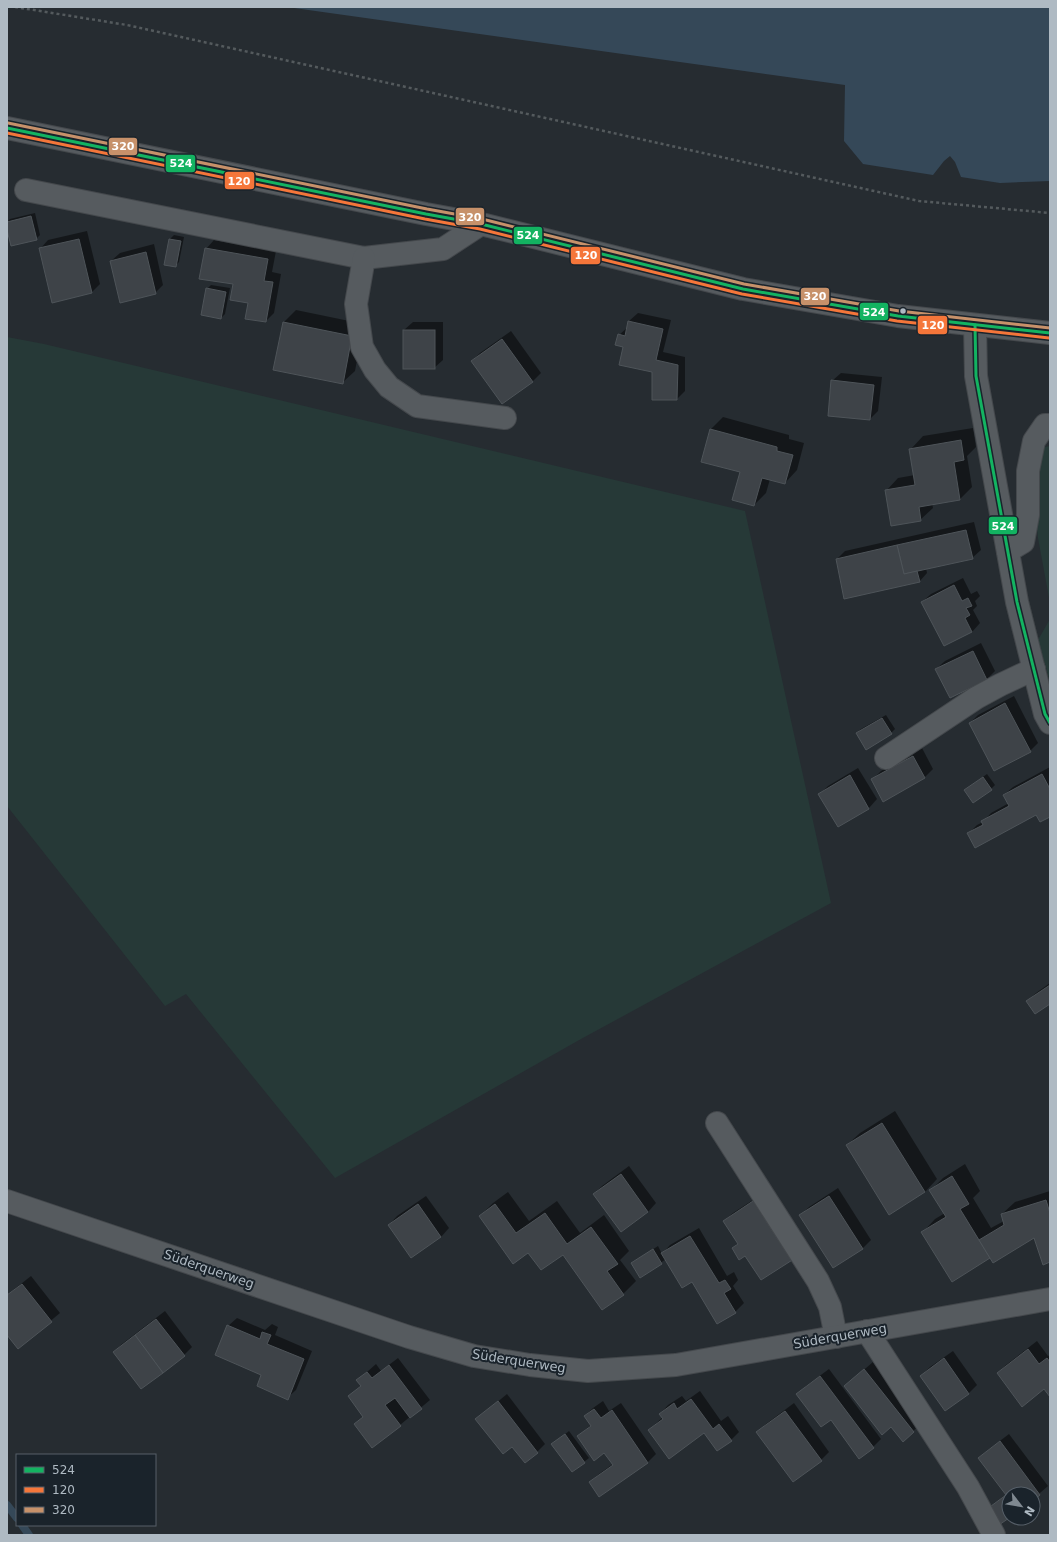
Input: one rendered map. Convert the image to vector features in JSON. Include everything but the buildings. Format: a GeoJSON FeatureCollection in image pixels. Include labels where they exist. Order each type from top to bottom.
{"type":"FeatureCollection","features":[{"type":"Feature","properties":{"kind":"street"},"geometry":{"type":"LineString","coordinates":[[7,128],[481,224],[743,289],[898,316],[1050,333]]}},
{"type":"Feature","properties":{"kind":"street"},"geometry":{"type":"LineString","coordinates":[[26,190],[364,258],[443,249],[481,224]]}},
{"type":"Feature","properties":{"kind":"street"},"geometry":{"type":"LineString","coordinates":[[364,258],[356,304],[362,347],[375,370],[389,387],[417,406],[505,418]]}},
{"type":"Feature","properties":{"kind":"street"},"geometry":{"type":"LineString","coordinates":[[975,325],[976,376],[1017,602],[1045,714],[1050,723]]}},
{"type":"Feature","properties":{"kind":"street"},"geometry":{"type":"LineString","coordinates":[[1008,551],[1023,542],[1028,515],[1028,471],[1034,441],[1045,425],[1050,425]]}},
{"type":"Feature","properties":{"kind":"street"},"geometry":{"type":"LineString","coordinates":[[886,758],[976,698],[1034,669]]}},
{"type":"Feature","properties":{"kind":"street"},"geometry":{"type":"LineString","coordinates":[[717,1123],[818,1281],[830,1307],[836,1336]]}},
{"type":"Feature","properties":{"kind":"street","name":"Süderquerweg"},"geometry":{"type":"LineString","coordinates":[[7,1200],[408,1337],[474,1356],[530,1365],[588,1371],[676,1365],[1050,1299]]}},
{"type":"Feature","properties":{"kind":"street"},"geometry":{"type":"LineString","coordinates":[[867,1331],[968,1487],[994,1535]]}},
{"type":"Feature","properties":{"kind":"path"},"geometry":{"type":"LineString","coordinates":[[15,7],[127,25],[919,201],[1050,213]]}},
{"type":"Feature","properties":{"kind":"green space"},"geometry":{"type":"Polygon","coordinates":[[[7,337],[44,344],[745,511],[831,903],[581,1039],[335,1178],[186,994],[165,1006],[7,806],[7,337]]]}},
{"type":"Feature","properties":{"kind":"green space"},"geometry":{"type":"Polygon","coordinates":[[[1050,446],[1050,603],[1038,538],[1034,495],[1040,448],[1050,446]]]}},
{"type":"Feature","properties":{"kind":"green space"},"geometry":{"type":"Polygon","coordinates":[[[1050,619],[1050,682],[1038,640],[1050,619]]]}},
{"type":"Feature","properties":{"kind":"water"},"geometry":{"type":"Polygon","coordinates":[[[287,7],[1050,7],[1050,181],[1000,183],[961,177],[955,162],[950,156],[933,175],[863,164],[844,141],[845,85],[287,7]]]}},
{"type":"Feature","properties":{"kind":"waterway"},"geometry":{"type":"LineString","coordinates":[[7,1505],[16,1517]]}},
{"type":"Feature","properties":{"kind":"waterway"},"geometry":{"type":"LineString","coordinates":[[23,1526],[29,1535]]}},
{"type":"Feature","properties":{"kind":"transit line","name":"320"},"geometry":{"type":"LineString","coordinates":[[8,123],[482,219],[744,284],[899,311],[1050,328]]}},
{"type":"Feature","properties":{"kind":"transit line","name":"524"},"geometry":{"type":"LineString","coordinates":[[7,128],[481,224],[743,289],[898,316],[1050,333]]}},
{"type":"Feature","properties":{"kind":"transit line","name":"120"},"geometry":{"type":"LineString","coordinates":[[7,133],[480,229],[742,294],[897,321],[1049,338]]}},
{"type":"Feature","properties":{"kind":"transit line","name":"524"},"geometry":{"type":"LineString","coordinates":[[975,325],[976,376],[1017,602],[1045,714],[1050,723]]}}]}
